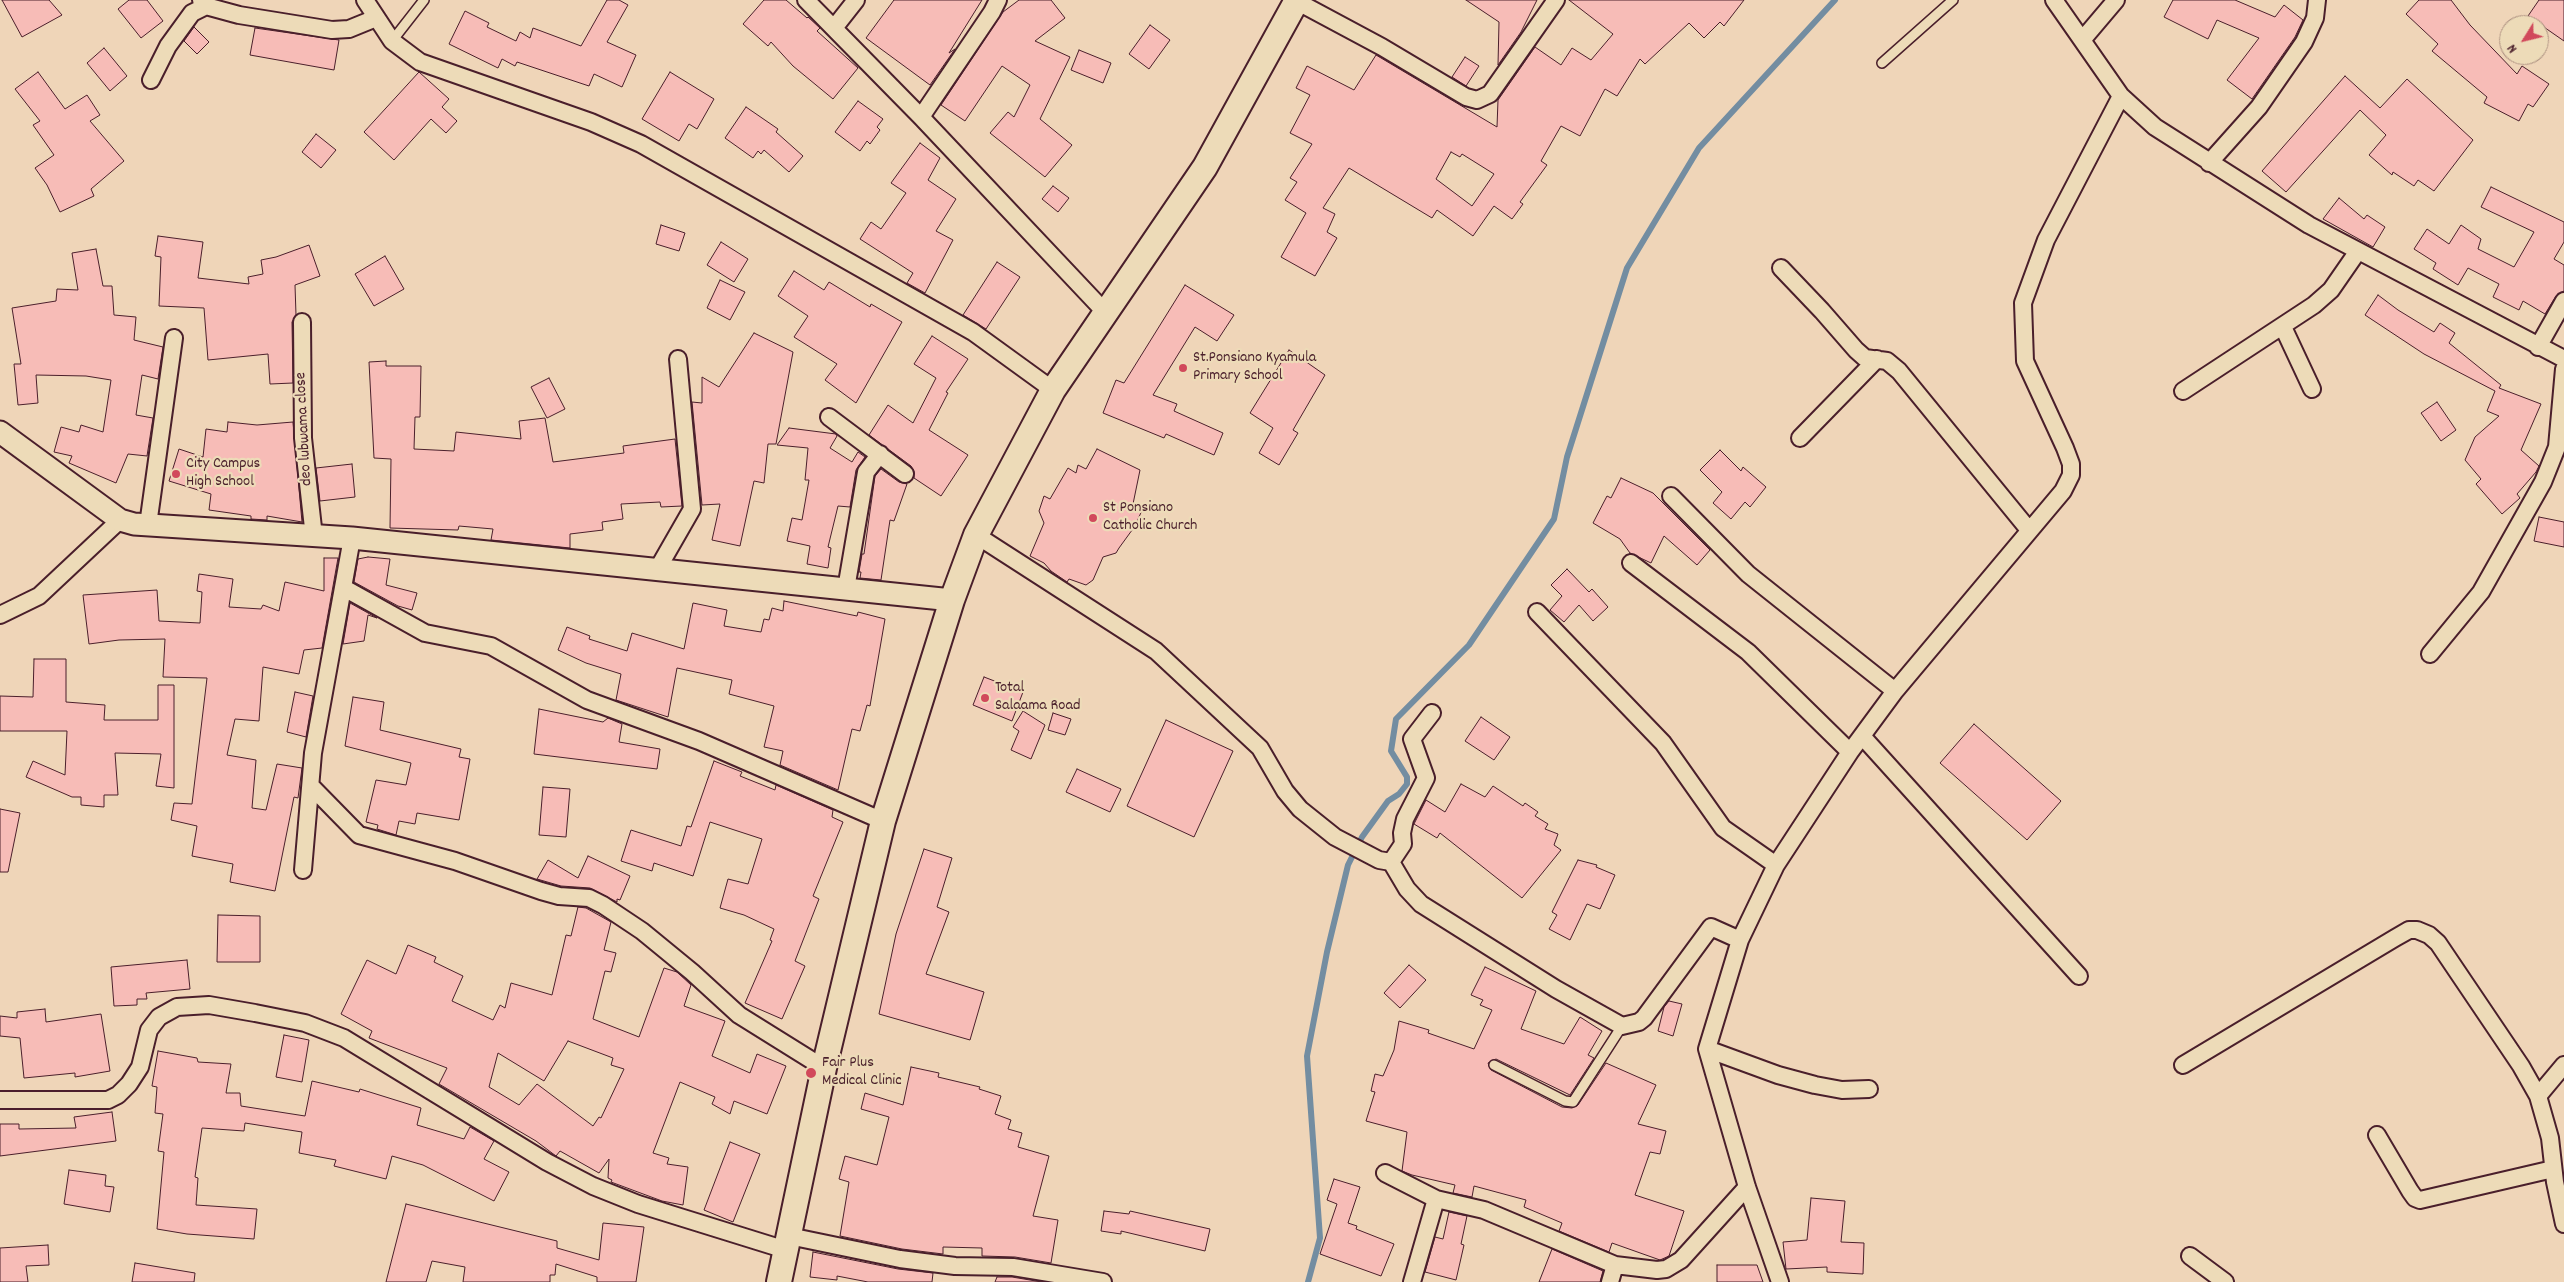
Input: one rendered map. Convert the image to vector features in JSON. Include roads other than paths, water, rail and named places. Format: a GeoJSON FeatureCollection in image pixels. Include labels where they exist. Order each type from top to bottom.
{"type":"FeatureCollection","features":[{"type":"Feature","properties":{"kind":"main road"},"geometry":{"type":"LineString","coordinates":[[779,1282],[824,1068],[883,821],[952,600],[976,535],[1053,390],[1205,167],[1296,0]]}},
{"type":"Feature","properties":{"kind":"street"},"geometry":{"type":"LineString","coordinates":[[364,0],[392,41],[420,62],[591,122],[641,144],[972,332],[1053,390]]}},
{"type":"Feature","properties":{"kind":"street"},"geometry":{"type":"LineString","coordinates":[[806,0],[921,117],[1105,312]]}},
{"type":"Feature","properties":{"kind":"street"},"geometry":{"type":"LineString","coordinates":[[834,28],[856,0]]}},
{"type":"Feature","properties":{"kind":"street"},"geometry":{"type":"LineString","coordinates":[[921,117],[992,12],[998,0]]}},
{"type":"Feature","properties":{"kind":"street"},"geometry":{"type":"LineString","coordinates":[[1296,0],[1382,47],[1466,97],[1477,100],[1490,94],[1556,0]]}},
{"type":"Feature","properties":{"kind":"street"},"geometry":{"type":"LineString","coordinates":[[2054,0],[2121,96],[2155,127],[2209,163],[2310,225],[2564,360]]}},
{"type":"Feature","properties":{"kind":"street"},"geometry":{"type":"LineString","coordinates":[[2083,40],[2116,0]]}},
{"type":"Feature","properties":{"kind":"street"},"geometry":{"type":"LineString","coordinates":[[2209,163],[2259,107],[2304,42],[2315,18],[2317,0]]}},
{"type":"Feature","properties":{"kind":"street"},"geometry":{"type":"LineString","coordinates":[[150,80],[168,46],[192,13],[204,3],[239,15],[332,30],[349,29],[376,18]]}},
{"type":"Feature","properties":{"kind":"street"},"geometry":{"type":"LineString","coordinates":[[1780,1282],[1747,1187],[1708,1049],[1740,940],[1776,865],[1850,752],[1895,691],[2063,491],[2072,475],[2071,464],[2065,448],[2026,361],[2023,303],[2046,240],[2121,96]]}},
{"type":"Feature","properties":{"kind":"street"},"geometry":{"type":"LineString","coordinates":[[2183,391],[2283,328],[2331,290],[2358,251]]}},
{"type":"Feature","properties":{"kind":"street"},"geometry":{"type":"LineString","coordinates":[[1781,268],[1865,358],[1887,361],[1899,372],[2029,530]]}},
{"type":"Feature","properties":{"kind":"street"},"geometry":{"type":"LineString","coordinates":[[2538,347],[2564,301]]}},
{"type":"Feature","properties":{"kind":"street","name":"deo lubwama close"},"geometry":{"type":"LineString","coordinates":[[302,322],[302,438],[314,536]]}},
{"type":"Feature","properties":{"kind":"street"},"geometry":{"type":"LineString","coordinates":[[2283,328],[2312,389]]}},
{"type":"Feature","properties":{"kind":"street"},"geometry":{"type":"LineString","coordinates":[[148,525],[174,338]]}},
{"type":"Feature","properties":{"kind":"street"},"geometry":{"type":"LineString","coordinates":[[657,570],[692,509],[678,359]]}},
{"type":"Feature","properties":{"kind":"street"},"geometry":{"type":"LineString","coordinates":[[1800,438],[1877,359]]}},
{"type":"Feature","properties":{"kind":"street"},"geometry":{"type":"LineString","coordinates":[[2430,654],[2481,592],[2543,482],[2557,447],[2564,369]]}},
{"type":"Feature","properties":{"kind":"street"},"geometry":{"type":"LineString","coordinates":[[829,417],[905,474]]}},
{"type":"Feature","properties":{"kind":"street"},"geometry":{"type":"LineString","coordinates":[[0,432],[120,520],[148,525],[352,538],[952,600]]}},
{"type":"Feature","properties":{"kind":"street"},"geometry":{"type":"LineString","coordinates":[[846,589],[866,472],[880,454]]}},
{"type":"Feature","properties":{"kind":"street"},"geometry":{"type":"LineString","coordinates":[[1671,496],[1748,574],[1895,691]]}},
{"type":"Feature","properties":{"kind":"street"},"geometry":{"type":"LineString","coordinates":[[0,615],[39,596],[120,520]]}},
{"type":"Feature","properties":{"kind":"street"},"geometry":{"type":"LineString","coordinates":[[976,535],[1156,651],[1260,748],[1285,791],[1300,809],[1356,848],[1391,862],[1407,889],[1422,904],[1556,989],[1622,1026],[1639,1022],[1644,1018],[1711,927],[1740,940]]}},
{"type":"Feature","properties":{"kind":"street"},"geometry":{"type":"LineString","coordinates":[[303,870],[313,753],[352,538]]}},
{"type":"Feature","properties":{"kind":"street"},"geometry":{"type":"LineString","coordinates":[[1631,563],[1748,652],[1850,752]]}},
{"type":"Feature","properties":{"kind":"street"},"geometry":{"type":"LineString","coordinates":[[344,588],[417,629],[434,635],[491,646],[587,700],[699,741],[883,821]]}},
{"type":"Feature","properties":{"kind":"street"},"geometry":{"type":"LineString","coordinates":[[1536,612],[1663,742],[1723,828],[1776,865]]}},
{"type":"Feature","properties":{"kind":"street"},"geometry":{"type":"LineString","coordinates":[[1391,862],[1403,844],[1402,833],[1405,819],[1426,778],[1412,739],[1432,713]]}},
{"type":"Feature","properties":{"kind":"street"},"geometry":{"type":"LineString","coordinates":[[1862,736],[2079,976]]}},
{"type":"Feature","properties":{"kind":"street"},"geometry":{"type":"LineString","coordinates":[[311,786],[359,835],[455,862],[541,891],[559,896],[589,898],[603,905],[642,931],[692,972],[739,1015],[824,1068]]}},
{"type":"Feature","properties":{"kind":"street"},"geometry":{"type":"LineString","coordinates":[[2183,1065],[2409,930],[2416,930],[2429,935],[2438,943],[2521,1066],[2538,1096],[2550,1138],[2553,1169],[2564,1224]]}},
{"type":"Feature","properties":{"kind":"street"},"geometry":{"type":"LineString","coordinates":[[0,1100],[108,1100],[118,1095],[129,1084],[140,1067],[150,1030],[159,1017],[177,1008],[210,1005],[306,1024],[344,1038],[547,1162],[593,1186],[638,1204],[787,1243],[900,1260],[955,1266],[1013,1267],[1103,1282]]}},
{"type":"Feature","properties":{"kind":"street"},"geometry":{"type":"LineString","coordinates":[[1708,1049],[1778,1075],[1815,1085],[1842,1090],[1869,1089]]}},
{"type":"Feature","properties":{"kind":"street"},"geometry":{"type":"LineString","coordinates":[[2538,1096],[2564,1064]]}},
{"type":"Feature","properties":{"kind":"street"},"geometry":{"type":"LineString","coordinates":[[2377,1135],[2410,1191],[2415,1198],[2420,1200],[2553,1169]]}},
{"type":"Feature","properties":{"kind":"street"},"geometry":{"type":"LineString","coordinates":[[1385,1173],[1436,1199],[1484,1210],[1615,1265],[1657,1270],[1674,1265],[1747,1187]]}},
{"type":"Feature","properties":{"kind":"street"},"geometry":{"type":"LineString","coordinates":[[1412,1282],[1436,1199]]}},
{"type":"Feature","properties":{"kind":"street"},"geometry":{"type":"LineString","coordinates":[[2190,1256],[2225,1282]]}},
{"type":"Feature","properties":{"kind":"street"},"geometry":{"type":"LineString","coordinates":[[1610,1282],[1615,1265]]}},
{"type":"Feature","properties":{"kind":"lane"},"geometry":{"type":"LineString","coordinates":[[392,41],[424,0]]}},
{"type":"Feature","properties":{"kind":"lane"},"geometry":{"type":"LineString","coordinates":[[1882,63],[1953,0]]}},
{"type":"Feature","properties":{"kind":"lane"},"geometry":{"type":"LineString","coordinates":[[1494,1065],[1565,1100],[1573,1102],[1622,1026]]}},
{"type":"Feature","properties":{"kind":"waterway"},"geometry":{"type":"LineString","coordinates":[[1308,1282],[1320,1238],[1307,1056],[1327,952],[1348,865],[1362,837],[1388,801],[1399,794],[1407,784],[1407,777],[1391,751],[1396,719],[1469,645],[1554,519],[1567,457],[1627,268],[1699,148],[1835,0]]}},
{"type":"Feature","properties":{"kind":"place","name":"St.Ponsiano Kyamula Primary School"},"geometry":{"type":"Point","coordinates":[1183,368]}},
{"type":"Feature","properties":{"kind":"place","name":"City Campus High School"},"geometry":{"type":"Point","coordinates":[176,474]}},
{"type":"Feature","properties":{"kind":"place","name":"St Ponsiano Catholic Church"},"geometry":{"type":"Point","coordinates":[1093,518]}},
{"type":"Feature","properties":{"kind":"place","name":"Total Salaama Road"},"geometry":{"type":"Point","coordinates":[985,698]}},
{"type":"Feature","properties":{"kind":"place","name":"Fair Plus Medical Clinic"},"geometry":{"type":"Point","coordinates":[811,1073]}}]}
